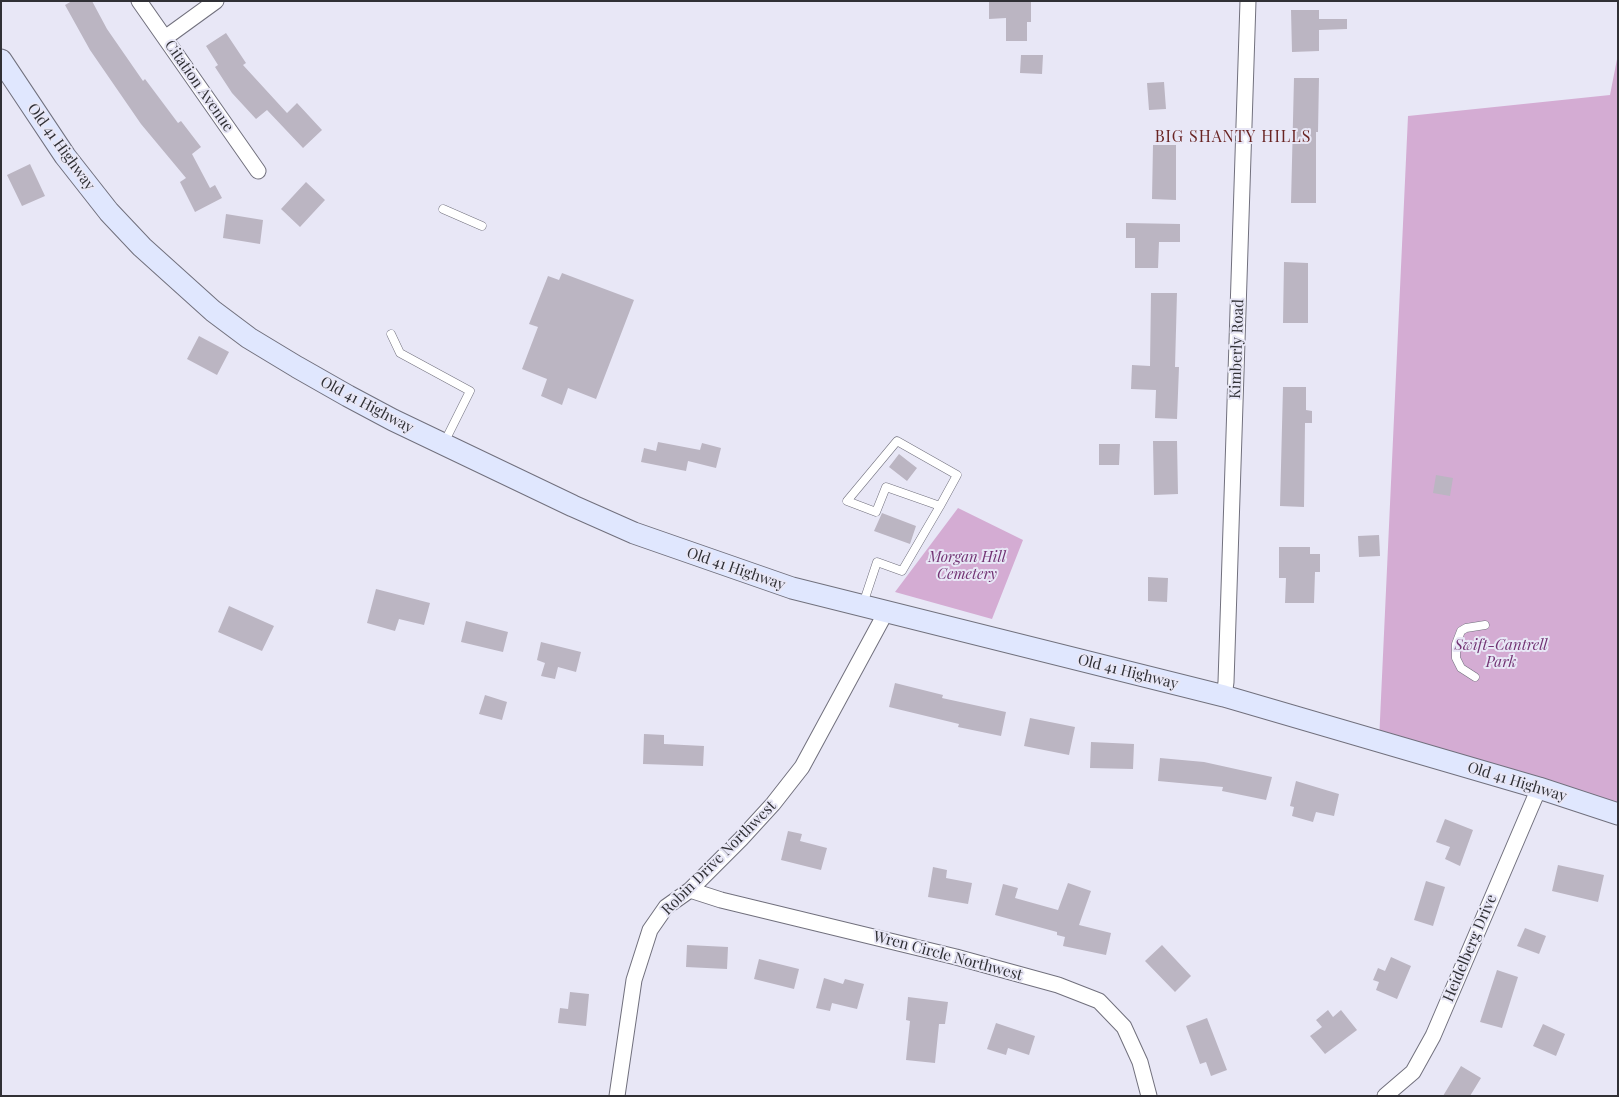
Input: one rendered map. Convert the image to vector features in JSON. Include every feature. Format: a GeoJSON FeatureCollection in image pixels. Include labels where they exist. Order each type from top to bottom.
{"type":"FeatureCollection","features":[{"type":"Feature","properties":{"kind":"main road","name":"Old 41 Highway"},"geometry":{"type":"LineString","coordinates":[[1,60],[65,156],[109,212],[180,283],[249,338],[296,367],[393,420],[573,506],[634,533],[743,572],[862,606],[1224,696],[1539,788],[1618,814]]}},
{"type":"Feature","properties":{"kind":"street","name":"Citation Avenue"},"geometry":{"type":"LineString","coordinates":[[139,1],[258,171]]}},
{"type":"Feature","properties":{"kind":"street"},"geometry":{"type":"LineString","coordinates":[[165,38],[216,1]]}},
{"type":"Feature","properties":{"kind":"street","name":"Kimberly Road"},"geometry":{"type":"LineString","coordinates":[[1224,696],[1226,682],[1248,1]]}},
{"type":"Feature","properties":{"kind":"street","name":"Robin Drive Northwest"},"geometry":{"type":"LineString","coordinates":[[617,1096],[634,980],[650,930],[666,907],[690,890],[773,804],[802,767],[886,612]]}},
{"type":"Feature","properties":{"kind":"street","name":"Heidelberg Drive"},"geometry":{"type":"LineString","coordinates":[[1385,1096],[1413,1072],[1433,1036],[1539,788]]}},
{"type":"Feature","properties":{"kind":"street","name":"Wren Circle Northwest"},"geometry":{"type":"LineString","coordinates":[[690,890],[721,900],[956,956],[1058,985],[1099,1001],[1124,1027],[1140,1062],[1149,1096]]}},
{"type":"Feature","properties":{"kind":"lane"},"geometry":{"type":"LineString","coordinates":[[443,209],[482,226]]}},
{"type":"Feature","properties":{"kind":"lane"},"geometry":{"type":"LineString","coordinates":[[391,334],[400,353],[470,391],[444,443]]}},
{"type":"Feature","properties":{"kind":"lane"},"geometry":{"type":"LineString","coordinates":[[862,606],[877,562],[902,570],[940,506],[957,475],[897,441],[847,501],[876,512],[886,487],[940,506]]}},
{"type":"Feature","properties":{"kind":"lane"},"geometry":{"type":"LineString","coordinates":[[1475,677],[1457,663],[1456,644],[1461,631],[1466,628],[1484,625]]}},
{"type":"Feature","properties":{"kind":"green space","name":"Swift-Cantrell Park"},"geometry":{"type":"Polygon","coordinates":[[[1618,54],[1618,813],[1379,741],[1408,116],[1610,95],[1618,54]]]}},
{"type":"Feature","properties":{"kind":"green space","name":"Morgan Hill Cemetery"},"geometry":{"type":"Polygon","coordinates":[[[958,508],[1023,540],[992,619],[895,592],[958,508]]]}},
{"type":"Feature","properties":{"kind":"building"},"geometry":{"type":"Polygon","coordinates":[[[72,1],[92,1],[107,29],[143,81],[145,79],[178,123],[181,121],[201,147],[192,154],[210,188],[215,185],[222,198],[195,212],[180,182],[186,178],[141,124],[90,50],[65,5],[72,1]]]}},
{"type":"Feature","properties":{"kind":"building"},"geometry":{"type":"Polygon","coordinates":[[[989,1],[1031,1],[1031,22],[1027,22],[1027,41],[1006,41],[1006,18],[989,19],[989,1]]]}},
{"type":"Feature","properties":{"kind":"building"},"geometry":{"type":"Polygon","coordinates":[[[1291,10],[1319,10],[1319,19],[1347,19],[1347,29],[1319,30],[1319,51],[1292,52],[1291,10]]]}},
{"type":"Feature","properties":{"kind":"building"},"geometry":{"type":"Polygon","coordinates":[[[226,33],[246,63],[243,65],[287,113],[297,103],[322,130],[303,148],[267,110],[256,119],[232,93],[215,67],[218,65],[206,46],[226,33]]]}},
{"type":"Feature","properties":{"kind":"building"},"geometry":{"type":"Polygon","coordinates":[[[1021,55],[1043,55],[1042,74],[1020,73],[1021,55]]]}},
{"type":"Feature","properties":{"kind":"building"},"geometry":{"type":"Polygon","coordinates":[[[1294,78],[1319,78],[1318,132],[1316,132],[1316,203],[1291,203],[1294,78]]]}},
{"type":"Feature","properties":{"kind":"building"},"geometry":{"type":"Polygon","coordinates":[[[1164,82],[1166,109],[1149,110],[1147,83],[1164,82]]]}},
{"type":"Feature","properties":{"kind":"building"},"geometry":{"type":"Polygon","coordinates":[[[1153,145],[1176,145],[1176,200],[1152,199],[1153,145]]]}},
{"type":"Feature","properties":{"kind":"building"},"geometry":{"type":"Polygon","coordinates":[[[30,164],[45,196],[22,206],[7,175],[30,164]]]}},
{"type":"Feature","properties":{"kind":"building"},"geometry":{"type":"Polygon","coordinates":[[[306,182],[325,200],[300,227],[281,209],[306,182]]]}},
{"type":"Feature","properties":{"kind":"building"},"geometry":{"type":"Polygon","coordinates":[[[226,214],[263,220],[260,244],[223,238],[226,214]]]}},
{"type":"Feature","properties":{"kind":"building"},"geometry":{"type":"Polygon","coordinates":[[[1126,223],[1180,224],[1180,242],[1159,242],[1158,268],[1135,268],[1135,238],[1126,238],[1126,223]]]}},
{"type":"Feature","properties":{"kind":"building"},"geometry":{"type":"Polygon","coordinates":[[[1284,262],[1308,263],[1308,323],[1283,323],[1284,262]]]}},
{"type":"Feature","properties":{"kind":"building"},"geometry":{"type":"Polygon","coordinates":[[[562,273],[634,300],[596,399],[568,388],[562,405],[541,396],[547,379],[522,369],[538,327],[529,324],[548,276],[559,280],[562,273]]]}},
{"type":"Feature","properties":{"kind":"building"},"geometry":{"type":"Polygon","coordinates":[[[1151,293],[1177,293],[1175,367],[1179,367],[1177,419],[1155,418],[1156,390],[1131,389],[1132,365],[1150,366],[1151,293]]]}},
{"type":"Feature","properties":{"kind":"building"},"geometry":{"type":"Polygon","coordinates":[[[199,336],[229,352],[217,375],[187,359],[199,336]]]}},
{"type":"Feature","properties":{"kind":"building"},"geometry":{"type":"Polygon","coordinates":[[[1283,387],[1306,387],[1306,410],[1312,411],[1312,423],[1305,423],[1304,507],[1280,506],[1283,387]]]}},
{"type":"Feature","properties":{"kind":"building"},"geometry":{"type":"Polygon","coordinates":[[[1153,441],[1177,441],[1178,494],[1154,495],[1153,441]]]}},
{"type":"Feature","properties":{"kind":"building"},"geometry":{"type":"Polygon","coordinates":[[[658,442],[700,450],[702,443],[721,448],[716,468],[688,461],[686,471],[641,462],[644,448],[656,451],[658,442]]]}},
{"type":"Feature","properties":{"kind":"building"},"geometry":{"type":"Polygon","coordinates":[[[1099,444],[1120,444],[1119,465],[1099,465],[1099,444]]]}},
{"type":"Feature","properties":{"kind":"building"},"geometry":{"type":"Polygon","coordinates":[[[899,454],[917,468],[907,481],[889,467],[899,454]]]}},
{"type":"Feature","properties":{"kind":"building"},"geometry":{"type":"Polygon","coordinates":[[[1436,475],[1453,478],[1450,496],[1433,493],[1436,475]]]}},
{"type":"Feature","properties":{"kind":"building"},"geometry":{"type":"Polygon","coordinates":[[[882,513],[916,526],[910,544],[874,531],[882,513]]]}},
{"type":"Feature","properties":{"kind":"building"},"geometry":{"type":"Polygon","coordinates":[[[1379,535],[1380,556],[1359,557],[1358,536],[1379,535]]]}},
{"type":"Feature","properties":{"kind":"building"},"geometry":{"type":"Polygon","coordinates":[[[1279,547],[1310,547],[1310,554],[1320,554],[1320,572],[1315,572],[1314,603],[1285,603],[1286,578],[1279,578],[1279,547]]]}},
{"type":"Feature","properties":{"kind":"building"},"geometry":{"type":"Polygon","coordinates":[[[1148,577],[1168,578],[1167,602],[1148,601],[1148,577]]]}},
{"type":"Feature","properties":{"kind":"building"},"geometry":{"type":"Polygon","coordinates":[[[376,589],[430,603],[424,625],[399,619],[395,631],[367,623],[376,589]]]}},
{"type":"Feature","properties":{"kind":"building"},"geometry":{"type":"Polygon","coordinates":[[[229,606],[274,626],[262,651],[218,632],[229,606]]]}},
{"type":"Feature","properties":{"kind":"building"},"geometry":{"type":"Polygon","coordinates":[[[466,621],[508,632],[503,652],[461,642],[466,621]]]}},
{"type":"Feature","properties":{"kind":"building"},"geometry":{"type":"Polygon","coordinates":[[[541,642],[581,652],[576,672],[558,667],[555,679],[541,676],[545,663],[537,660],[541,642]]]}},
{"type":"Feature","properties":{"kind":"building"},"geometry":{"type":"Polygon","coordinates":[[[895,683],[943,695],[942,698],[1006,712],[1001,736],[958,727],[959,724],[889,707],[895,683]]]}},
{"type":"Feature","properties":{"kind":"building"},"geometry":{"type":"Polygon","coordinates":[[[485,695],[507,702],[502,720],[479,714],[485,695]]]}},
{"type":"Feature","properties":{"kind":"building"},"geometry":{"type":"Polygon","coordinates":[[[1030,718],[1075,727],[1069,755],[1024,746],[1030,718]]]}},
{"type":"Feature","properties":{"kind":"building"},"geometry":{"type":"Polygon","coordinates":[[[644,734],[664,735],[664,744],[704,746],[703,766],[643,764],[644,734]]]}},
{"type":"Feature","properties":{"kind":"building"},"geometry":{"type":"Polygon","coordinates":[[[1091,742],[1134,744],[1133,769],[1090,768],[1091,742]]]}},
{"type":"Feature","properties":{"kind":"building"},"geometry":{"type":"Polygon","coordinates":[[[1160,758],[1204,762],[1272,777],[1266,800],[1222,791],[1223,787],[1158,781],[1160,758]]]}},
{"type":"Feature","properties":{"kind":"building"},"geometry":{"type":"Polygon","coordinates":[[[1296,781],[1339,794],[1334,816],[1316,812],[1313,822],[1292,816],[1294,807],[1290,806],[1296,781]]]}},
{"type":"Feature","properties":{"kind":"building"},"geometry":{"type":"Polygon","coordinates":[[[1445,819],[1473,830],[1460,866],[1445,859],[1450,847],[1436,842],[1445,819]]]}},
{"type":"Feature","properties":{"kind":"building"},"geometry":{"type":"Polygon","coordinates":[[[788,831],[802,834],[800,841],[827,848],[821,870],[781,860],[788,831]]]}},
{"type":"Feature","properties":{"kind":"building"},"geometry":{"type":"Polygon","coordinates":[[[1558,865],[1604,875],[1598,902],[1552,891],[1558,865]]]}},
{"type":"Feature","properties":{"kind":"building"},"geometry":{"type":"Polygon","coordinates":[[[933,867],[947,870],[946,878],[972,883],[968,904],[928,897],[933,867]]]}},
{"type":"Feature","properties":{"kind":"building"},"geometry":{"type":"Polygon","coordinates":[[[1426,881],[1445,887],[1433,926],[1414,920],[1426,881]]]}},
{"type":"Feature","properties":{"kind":"building"},"geometry":{"type":"Polygon","coordinates":[[[1068,883],[1091,891],[1079,925],[1111,933],[1106,955],[1063,946],[1065,937],[1057,935],[1057,932],[995,915],[1003,884],[1018,888],[1015,898],[1058,910],[1068,883]]]}},
{"type":"Feature","properties":{"kind":"building"},"geometry":{"type":"Polygon","coordinates":[[[1525,928],[1546,936],[1539,954],[1517,946],[1525,928]]]}},
{"type":"Feature","properties":{"kind":"building"},"geometry":{"type":"Polygon","coordinates":[[[687,945],[728,947],[727,969],[686,967],[687,945]]]}},
{"type":"Feature","properties":{"kind":"building"},"geometry":{"type":"Polygon","coordinates":[[[1162,945],[1191,976],[1175,992],[1145,961],[1162,945]]]}},
{"type":"Feature","properties":{"kind":"building"},"geometry":{"type":"Polygon","coordinates":[[[1391,957],[1411,966],[1397,999],[1376,990],[1379,982],[1373,980],[1378,968],[1385,971],[1391,957]]]}},
{"type":"Feature","properties":{"kind":"building"},"geometry":{"type":"Polygon","coordinates":[[[759,959],[799,969],[794,989],[754,979],[759,959]]]}},
{"type":"Feature","properties":{"kind":"building"},"geometry":{"type":"Polygon","coordinates":[[[1497,970],[1518,977],[1502,1028],[1480,1022],[1497,970]]]}},
{"type":"Feature","properties":{"kind":"building"},"geometry":{"type":"Polygon","coordinates":[[[824,978],[843,984],[845,979],[864,984],[857,1009],[832,1003],[830,1011],[816,1008],[824,978]]]}},
{"type":"Feature","properties":{"kind":"building"},"geometry":{"type":"Polygon","coordinates":[[[570,992],[589,994],[586,1026],[558,1023],[560,1008],[568,1009],[570,992]]]}},
{"type":"Feature","properties":{"kind":"building"},"geometry":{"type":"Polygon","coordinates":[[[908,997],[948,1002],[945,1024],[939,1024],[935,1063],[906,1060],[910,1021],[906,1020],[908,997]]]}},
{"type":"Feature","properties":{"kind":"building"},"geometry":{"type":"Polygon","coordinates":[[[1328,1010],[1333,1017],[1341,1010],[1357,1030],[1325,1054],[1310,1036],[1322,1027],[1316,1020],[1328,1010]]]}},
{"type":"Feature","properties":{"kind":"building"},"geometry":{"type":"Polygon","coordinates":[[[1207,1018],[1227,1070],[1211,1076],[1206,1062],[1200,1064],[1186,1026],[1207,1018]]]}},
{"type":"Feature","properties":{"kind":"building"},"geometry":{"type":"Polygon","coordinates":[[[996,1023],[1035,1036],[1029,1055],[1008,1048],[1006,1055],[987,1049],[996,1023]]]}},
{"type":"Feature","properties":{"kind":"building"},"geometry":{"type":"Polygon","coordinates":[[[1543,1024],[1565,1034],[1556,1056],[1533,1046],[1543,1024]]]}},
{"type":"Feature","properties":{"kind":"building"},"geometry":{"type":"Polygon","coordinates":[[[1461,1066],[1481,1078],[1470,1096],[1443,1096],[1461,1066]]]}},
{"type":"Feature","properties":{"kind":"district","name":"BIG SHANTY HILLS"},"geometry":{"type":"Point","coordinates":[1233,137]}}]}
